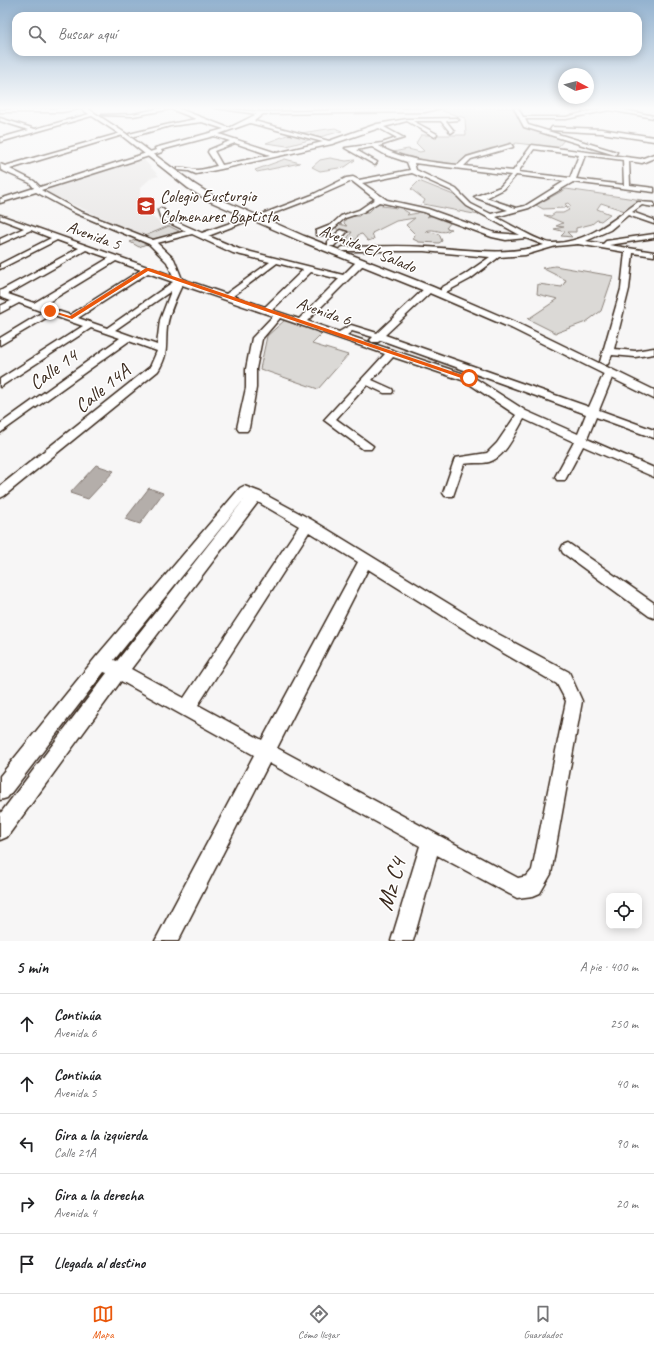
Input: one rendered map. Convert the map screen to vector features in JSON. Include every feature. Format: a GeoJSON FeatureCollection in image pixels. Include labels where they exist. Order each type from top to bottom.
{"type":"FeatureCollection","features":[{"type":"Feature","properties":{"kind":"main road","name":"Avenida El Salado"},"geometry":{"type":"LineString","coordinates":[[156,152],[214,195],[257,217],[344,249],[444,290],[605,362],[654,386]]}},
{"type":"Feature","properties":{"kind":"main road","name":"Avenida El Salado"},"geometry":{"type":"LineString","coordinates":[[156,152],[191,186],[210,198],[515,326],[654,396]]}},
{"type":"Feature","properties":{"kind":"street"},"geometry":{"type":"LineString","coordinates":[[2,168],[63,152]]}},
{"type":"Feature","properties":{"kind":"street"},"geometry":{"type":"LineString","coordinates":[[0,201],[152,152]]}},
{"type":"Feature","properties":{"kind":"street"},"geometry":{"type":"LineString","coordinates":[[211,152],[221,167]]}},
{"type":"Feature","properties":{"kind":"street"},"geometry":{"type":"LineString","coordinates":[[269,152],[278,155]]}},
{"type":"Feature","properties":{"kind":"street"},"geometry":{"type":"LineString","coordinates":[[180,169],[190,169],[196,172],[291,152]]}},
{"type":"Feature","properties":{"kind":"street"},"geometry":{"type":"LineString","coordinates":[[356,152],[375,163]]}},
{"type":"Feature","properties":{"kind":"street"},"geometry":{"type":"LineString","coordinates":[[384,152],[410,161],[459,168],[654,190]]}},
{"type":"Feature","properties":{"kind":"street"},"geometry":{"type":"LineString","coordinates":[[459,168],[469,158],[490,152]]}},
{"type":"Feature","properties":{"kind":"street"},"geometry":{"type":"LineString","coordinates":[[480,198],[502,188],[509,182],[529,152]]}},
{"type":"Feature","properties":{"kind":"street"},"geometry":{"type":"LineString","coordinates":[[563,152],[642,161],[654,156]]}},
{"type":"Feature","properties":{"kind":"street"},"geometry":{"type":"LineString","coordinates":[[613,152],[654,165]]}},
{"type":"Feature","properties":{"kind":"street"},"geometry":{"type":"LineString","coordinates":[[490,216],[527,207],[572,180],[582,155]]}},
{"type":"Feature","properties":{"kind":"street"},"geometry":{"type":"LineString","coordinates":[[626,159],[627,187]]}},
{"type":"Feature","properties":{"kind":"street"},"geometry":{"type":"LineString","coordinates":[[410,161],[413,171]]}},
{"type":"Feature","properties":{"kind":"street"},"geometry":{"type":"LineString","coordinates":[[2,168],[32,182],[39,192],[77,212],[152,242],[172,261],[179,281],[108,331]]}},
{"type":"Feature","properties":{"kind":"street"},"geometry":{"type":"LineString","coordinates":[[358,182],[413,171],[454,190],[517,210]]}},
{"type":"Feature","properties":{"kind":"street"},"geometry":{"type":"LineString","coordinates":[[200,236],[314,196],[348,179],[358,182],[379,199],[439,215],[488,234],[512,237],[527,236]]}},
{"type":"Feature","properties":{"kind":"street"},"geometry":{"type":"LineString","coordinates":[[454,190],[469,205],[527,236],[550,245]]}},
{"type":"Feature","properties":{"kind":"street"},"geometry":{"type":"LineString","coordinates":[[319,233],[333,226],[343,217],[361,211],[379,199]]}},
{"type":"Feature","properties":{"kind":"street"},"geometry":{"type":"LineString","coordinates":[[578,242],[607,228],[642,203],[654,205]]}},
{"type":"Feature","properties":{"kind":"street"},"geometry":{"type":"LineString","coordinates":[[161,210],[163,218],[190,232],[236,251],[274,262],[345,278]]}},
{"type":"Feature","properties":{"kind":"street"},"geometry":{"type":"LineString","coordinates":[[628,213],[654,222]]}},
{"type":"Feature","properties":{"kind":"street","name":"Avenida 5"},"geometry":{"type":"LineString","coordinates":[[2,219],[86,247],[179,281]]}},
{"type":"Feature","properties":{"kind":"street"},"geometry":{"type":"LineString","coordinates":[[0,242],[30,228]]}},
{"type":"Feature","properties":{"kind":"street"},"geometry":{"type":"LineString","coordinates":[[152,242],[190,232]]}},
{"type":"Feature","properties":{"kind":"street"},"geometry":{"type":"LineString","coordinates":[[331,244],[343,232]]}},
{"type":"Feature","properties":{"kind":"street"},"geometry":{"type":"LineString","coordinates":[[589,244],[654,236]]}},
{"type":"Feature","properties":{"kind":"street"},"geometry":{"type":"LineString","coordinates":[[0,267],[57,237]]}},
{"type":"Feature","properties":{"kind":"street"},"geometry":{"type":"LineString","coordinates":[[344,249],[424,249],[497,255],[525,253],[543,249],[550,245],[578,242],[654,254]]}},
{"type":"Feature","properties":{"kind":"street"},"geometry":{"type":"LineString","coordinates":[[0,294],[86,247]]}},
{"type":"Feature","properties":{"kind":"street"},"geometry":{"type":"LineString","coordinates":[[605,362],[609,352],[624,293],[630,257],[629,250]]}},
{"type":"Feature","properties":{"kind":"street"},"geometry":{"type":"LineString","coordinates":[[444,290],[467,277],[497,255]]}},
{"type":"Feature","properties":{"kind":"street"},"geometry":{"type":"LineString","coordinates":[[35,306],[115,258]]}},
{"type":"Feature","properties":{"kind":"street"},"geometry":{"type":"LineString","coordinates":[[227,297],[274,262]]}},
{"type":"Feature","properties":{"kind":"street"},"geometry":{"type":"LineString","coordinates":[[301,322],[361,262]]}},
{"type":"Feature","properties":{"kind":"street"},"geometry":{"type":"LineString","coordinates":[[71,318],[148,269]]}},
{"type":"Feature","properties":{"kind":"street"},"geometry":{"type":"LineString","coordinates":[[267,310],[308,270]]}},
{"type":"Feature","properties":{"kind":"street","name":"Avenida 6"},"geometry":{"type":"LineString","coordinates":[[179,281],[461,376],[483,387],[498,399],[522,414],[654,473]]}},
{"type":"Feature","properties":{"kind":"street","name":"Calle 14A"},"geometry":{"type":"LineString","coordinates":[[1,491],[154,369],[160,360],[163,350],[163,321],[179,281]]}},
{"type":"Feature","properties":{"kind":"street"},"geometry":{"type":"LineString","coordinates":[[370,345],[429,289]]}},
{"type":"Feature","properties":{"kind":"street"},"geometry":{"type":"LineString","coordinates":[[0,294],[163,350]]}},
{"type":"Feature","properties":{"kind":"street"},"geometry":{"type":"LineString","coordinates":[[0,310],[18,300]]}},
{"type":"Feature","properties":{"kind":"street"},"geometry":{"type":"LineString","coordinates":[[0,342],[50,311]]}},
{"type":"Feature","properties":{"kind":"street"},"geometry":{"type":"LineString","coordinates":[[243,428],[252,388],[251,369],[257,338],[279,314]]}},
{"type":"Feature","properties":{"kind":"street"},"geometry":{"type":"LineString","coordinates":[[0,384],[90,325]]}},
{"type":"Feature","properties":{"kind":"street"},"geometry":{"type":"LineString","coordinates":[[341,335],[351,328],[379,336],[654,434]]}},
{"type":"Feature","properties":{"kind":"street","name":"Calle 14"},"geometry":{"type":"LineString","coordinates":[[0,429],[127,338]]}},
{"type":"Feature","properties":{"kind":"street"},"geometry":{"type":"LineString","coordinates":[[609,352],[635,354],[654,351]]}},
{"type":"Feature","properties":{"kind":"street"},"geometry":{"type":"LineString","coordinates":[[367,446],[328,420],[392,352]]}},
{"type":"Feature","properties":{"kind":"street"},"geometry":{"type":"LineString","coordinates":[[561,477],[581,440],[609,373]]}},
{"type":"Feature","properties":{"kind":"street"},"geometry":{"type":"LineString","coordinates":[[483,387],[491,376]]}},
{"type":"Feature","properties":{"kind":"street"},"geometry":{"type":"LineString","coordinates":[[366,381],[388,391]]}},
{"type":"Feature","properties":{"kind":"street"},"geometry":{"type":"LineString","coordinates":[[449,493],[458,460],[485,458],[493,455],[522,414]]}},
{"type":"Feature","properties":{"kind":"street"},"geometry":{"type":"LineString","coordinates":[[0,791],[102,662],[241,492],[248,492],[307,524],[493,639],[563,678],[574,701],[541,874],[533,886],[517,888],[430,842],[102,662]]}},
{"type":"Feature","properties":{"kind":"street"},"geometry":{"type":"LineString","coordinates":[[0,830],[119,671],[256,495]]}},
{"type":"Feature","properties":{"kind":"street"},"geometry":{"type":"LineString","coordinates":[[188,708],[307,524]]}},
{"type":"Feature","properties":{"kind":"street"},"geometry":{"type":"LineString","coordinates":[[568,549],[654,610]]}},
{"type":"Feature","properties":{"kind":"street"},"geometry":{"type":"LineString","coordinates":[[166,941],[366,560]]}},
{"type":"Feature","properties":{"kind":"street","name":"Mz C4"},"geometry":{"type":"LineString","coordinates":[[402,941],[430,842]]}},
{"type":"Feature","properties":{"kind":"shaded area"},"geometry":{"type":"Polygon","coordinates":[[[393,152],[479,152],[466,156],[458,166],[434,163],[393,152]]]}},
{"type":"Feature","properties":{"kind":"shaded area"},"geometry":{"type":"Polygon","coordinates":[[[330,158],[346,161],[355,160],[345,167],[320,171],[312,167],[320,160],[330,158]]]}},
{"type":"Feature","properties":{"kind":"shaded area"},"geometry":{"type":"Polygon","coordinates":[[[143,159],[159,176],[151,178],[140,188],[140,198],[152,217],[175,232],[153,240],[42,191],[143,159]]]}},
{"type":"Feature","properties":{"kind":"shaded area"},"geometry":{"type":"Polygon","coordinates":[[[285,159],[300,163],[257,172],[255,170],[285,159]]]}},
{"type":"Feature","properties":{"kind":"shaded area"},"geometry":{"type":"Polygon","coordinates":[[[419,181],[461,198],[479,215],[423,204],[425,200],[411,189],[419,181]]]}},
{"type":"Feature","properties":{"kind":"shaded area"},"geometry":{"type":"Polygon","coordinates":[[[566,189],[642,200],[628,212],[601,203],[597,209],[610,214],[601,221],[597,220],[592,224],[576,228],[576,232],[567,232],[572,237],[561,236],[565,232],[554,229],[564,227],[556,226],[563,223],[544,215],[551,216],[555,213],[563,213],[569,210],[567,208],[571,206],[568,203],[565,204],[567,206],[565,208],[543,209],[536,205],[566,189]]]}},
{"type":"Feature","properties":{"kind":"shaded area"},"geometry":{"type":"Polygon","coordinates":[[[383,203],[382,206],[397,208],[393,207],[391,204],[405,207],[402,209],[409,213],[407,215],[418,213],[419,210],[430,214],[427,217],[434,215],[451,222],[446,228],[451,229],[445,232],[432,230],[426,231],[439,234],[442,241],[439,243],[419,242],[413,239],[415,234],[406,225],[415,218],[396,221],[372,233],[374,239],[368,241],[362,234],[358,235],[356,241],[360,247],[347,245],[348,237],[352,232],[338,232],[336,226],[339,224],[347,226],[344,223],[346,217],[359,216],[363,212],[369,212],[373,208],[371,205],[383,203]]]}},
{"type":"Feature","properties":{"kind":"shaded area"},"geometry":{"type":"Polygon","coordinates":[[[169,226],[179,231],[139,247],[130,242],[169,226]]]}},
{"type":"Feature","properties":{"kind":"shaded area"},"geometry":{"type":"Polygon","coordinates":[[[555,266],[613,276],[601,311],[586,322],[556,333],[528,319],[558,299],[537,294],[538,284],[562,287],[566,280],[542,268],[555,266]]]}},
{"type":"Feature","properties":{"kind":"shaded area"},"geometry":{"type":"Polygon","coordinates":[[[285,320],[324,332],[312,344],[348,355],[318,389],[260,369],[267,336],[285,320]]]}},
{"type":"Feature","properties":{"kind":"shaded area"},"geometry":{"type":"Polygon","coordinates":[[[96,465],[114,471],[88,499],[70,493],[96,465]]]}},
{"type":"Feature","properties":{"kind":"shaded area"},"geometry":{"type":"Polygon","coordinates":[[[149,488],[163,493],[140,524],[125,519],[149,488]]]}},
{"type":"Feature","properties":{"kind":"place","name":"Colegio Eusturgio Colmenares Baptista"},"geometry":{"type":"Point","coordinates":[146,206]}},
{"type":"Feature","properties":{"kind":"route"},"geometry":{"type":"LineString","coordinates":[[50,311],[71,318],[148,269],[179,281],[469,378]]}}]}
